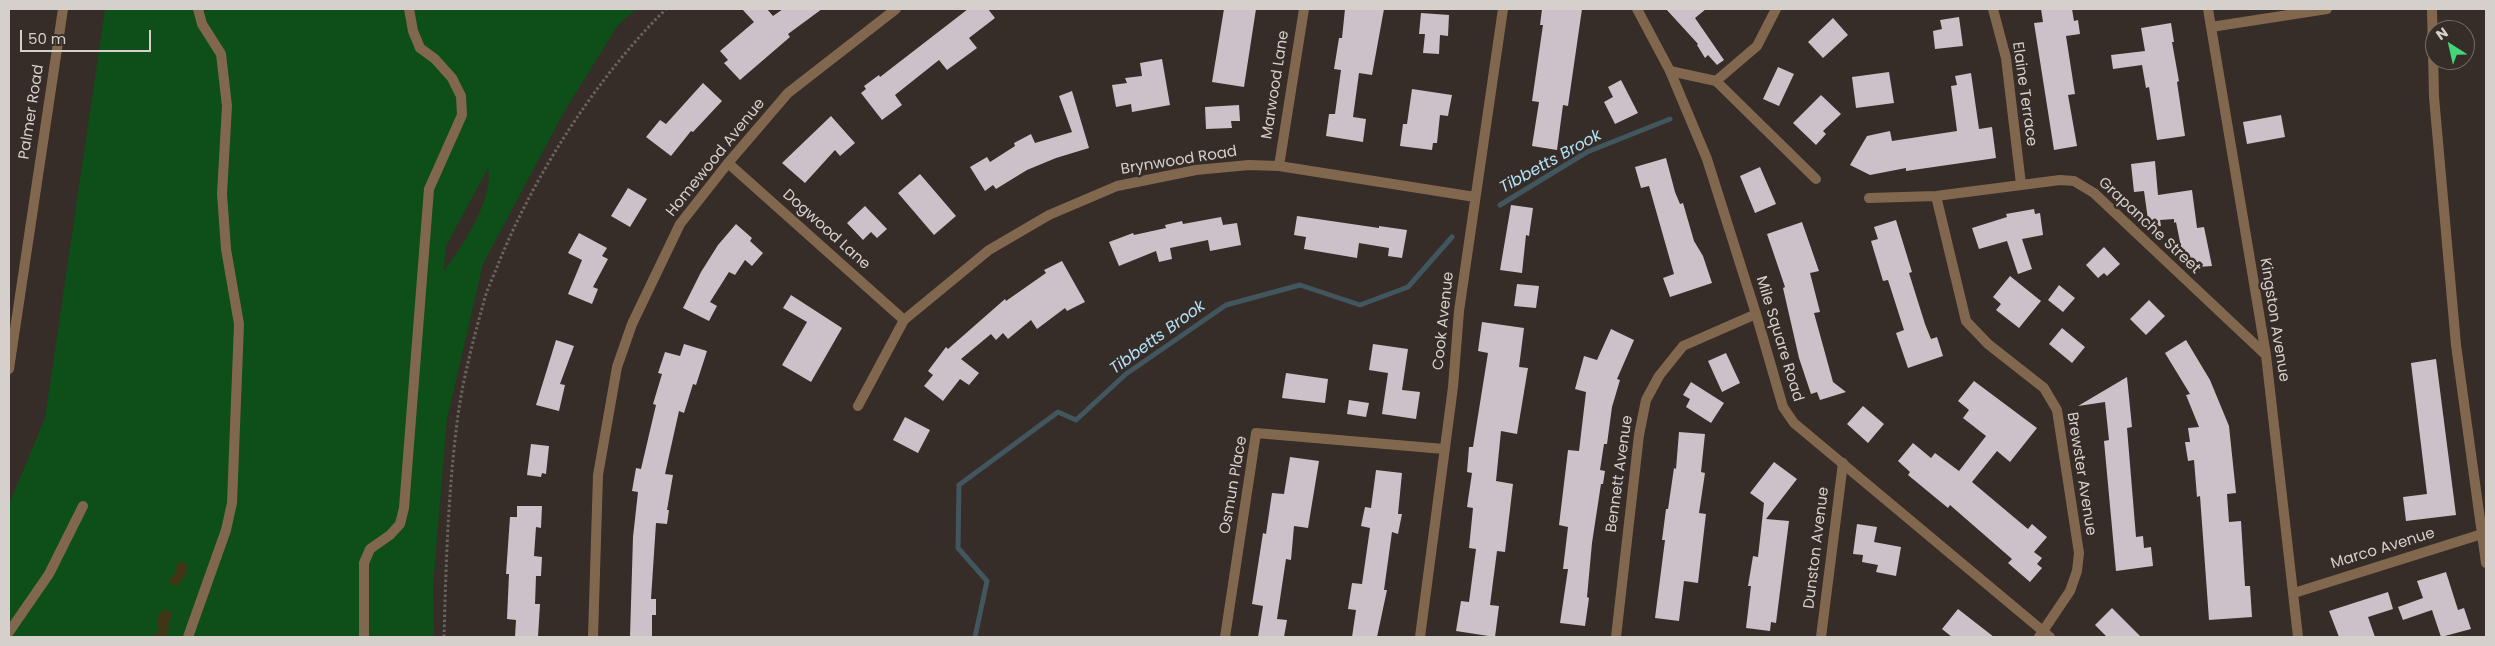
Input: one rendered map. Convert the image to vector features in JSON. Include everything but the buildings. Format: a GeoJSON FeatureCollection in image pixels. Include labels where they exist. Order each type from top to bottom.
{"type":"FeatureCollection","features":[{"type":"Feature","properties":{"kind":"street","name":"Palmer Road"},"geometry":{"type":"LineString","coordinates":[[9,369],[63,9]]}},
{"type":"Feature","properties":{"kind":"street"},"geometry":{"type":"LineString","coordinates":[[188,637],[226,530],[232,503],[239,324],[226,249],[222,194],[227,106],[224,69],[221,54],[202,24],[198,9]]}},
{"type":"Feature","properties":{"kind":"street"},"geometry":{"type":"LineString","coordinates":[[364,637],[364,563],[370,549],[390,536],[400,524],[404,508],[429,189],[462,115],[461,96],[452,78],[435,60],[420,48],[413,31],[409,9]]}},
{"type":"Feature","properties":{"kind":"street","name":"Homewood Avenue"},"geometry":{"type":"LineString","coordinates":[[594,637],[598,475],[617,367],[632,324],[680,224],[728,163],[788,93],[896,9]]}},
{"type":"Feature","properties":{"kind":"street","name":"Marwood Lane"},"geometry":{"type":"LineString","coordinates":[[1279,166],[1304,9]]}},
{"type":"Feature","properties":{"kind":"street","name":"Cook Avenue"},"geometry":{"type":"LineString","coordinates":[[1420,637],[1453,387],[1458,311],[1503,9]]}},
{"type":"Feature","properties":{"kind":"street","name":"Mile Square Road"},"geometry":{"type":"LineString","coordinates":[[1637,9],[1670,71],[1707,159],[1783,407],[1794,423],[1807,436],[1843,463],[2044,635]]}},
{"type":"Feature","properties":{"kind":"street"},"geometry":{"type":"LineString","coordinates":[[1716,81],[1757,46],[1776,9]]}},
{"type":"Feature","properties":{"kind":"street","name":"Elaine Terrace"},"geometry":{"type":"LineString","coordinates":[[1993,9],[2006,58],[2021,184]]}},
{"type":"Feature","properties":{"kind":"street","name":"Kingston Avenue"},"geometry":{"type":"LineString","coordinates":[[2208,9],[2266,355],[2298,637]]}},
{"type":"Feature","properties":{"kind":"street"},"geometry":{"type":"LineString","coordinates":[[2211,27],[2327,9]]}},
{"type":"Feature","properties":{"kind":"street"},"geometry":{"type":"LineString","coordinates":[[2432,9],[2434,97],[2456,345],[2486,563]]}},
{"type":"Feature","properties":{"kind":"street"},"geometry":{"type":"LineString","coordinates":[[1670,71],[1716,81],[1816,179]]}},
{"type":"Feature","properties":{"kind":"street","name":"Dogwood Lane"},"geometry":{"type":"LineString","coordinates":[[728,163],[904,320]]}},
{"type":"Feature","properties":{"kind":"street","name":"Brynwood Road"},"geometry":{"type":"LineString","coordinates":[[858,406],[904,320],[989,250],[1049,215],[1117,186],[1196,170],[1249,165],[1279,166],[1474,197]]}},
{"type":"Feature","properties":{"kind":"street","name":"Grapanche Street"},"geometry":{"type":"LineString","coordinates":[[1869,198],[1936,196],[2021,184],[2074,181],[2094,193],[2266,355]]}},
{"type":"Feature","properties":{"kind":"street","name":"Brewster Avenue"},"geometry":{"type":"LineString","coordinates":[[1936,196],[1966,321],[1988,344],[2044,388],[2057,410],[2079,553],[2077,571],[2070,591],[2044,635]]}},
{"type":"Feature","properties":{"kind":"street","name":"Bennett Avenue"},"geometry":{"type":"LineString","coordinates":[[1616,637],[1639,435],[1646,400],[1659,376],[1683,346],[1756,314]]}},
{"type":"Feature","properties":{"kind":"street","name":"Osmun Place"},"geometry":{"type":"LineString","coordinates":[[1225,637],[1256,433],[1444,449]]}},
{"type":"Feature","properties":{"kind":"street","name":"Dunston Avenue"},"geometry":{"type":"LineString","coordinates":[[1821,637],[1843,463]]}},
{"type":"Feature","properties":{"kind":"street"},"geometry":{"type":"LineString","coordinates":[[9,632],[49,574],[83,506]]}},
{"type":"Feature","properties":{"kind":"street","name":"Marco Avenue"},"geometry":{"type":"LineString","coordinates":[[2294,592],[2482,534]]}},
{"type":"Feature","properties":{"kind":"path"},"geometry":{"type":"LineString","coordinates":[[444,637],[447,528],[457,421],[483,303],[508,241],[538,182],[590,99],[628,48],[666,9]]}},
{"type":"Feature","properties":{"kind":"green space"},"geometry":{"type":"Polygon","coordinates":[[[105,9],[636,9],[618,25],[564,112],[483,264],[447,419],[433,587],[434,637],[9,637],[9,504],[45,418],[105,9]],[[488,168],[446,246],[444,271],[475,222],[486,194],[489,180],[488,168]]]}},
{"type":"Feature","properties":{"kind":"sand"},"geometry":{"type":"Polygon","coordinates":[[[184,561],[188,570],[179,585],[171,585],[169,580],[175,573],[176,565],[184,561]]]}},
{"type":"Feature","properties":{"kind":"sand"},"geometry":{"type":"Polygon","coordinates":[[[163,609],[172,612],[167,636],[152,637],[158,632],[158,617],[163,609]]]}},
{"type":"Feature","properties":{"kind":"waterway","name":"Tibbetts Brook"},"geometry":{"type":"LineString","coordinates":[[1500,205],[1587,152],[1670,119]]}},
{"type":"Feature","properties":{"kind":"waterway","name":"Tibbetts Brook"},"geometry":{"type":"LineString","coordinates":[[975,637],[987,581],[958,548],[959,485],[1058,412],[1076,420],[1126,374],[1226,305],[1300,285],[1360,305],[1408,287],[1452,237]]}}]}
